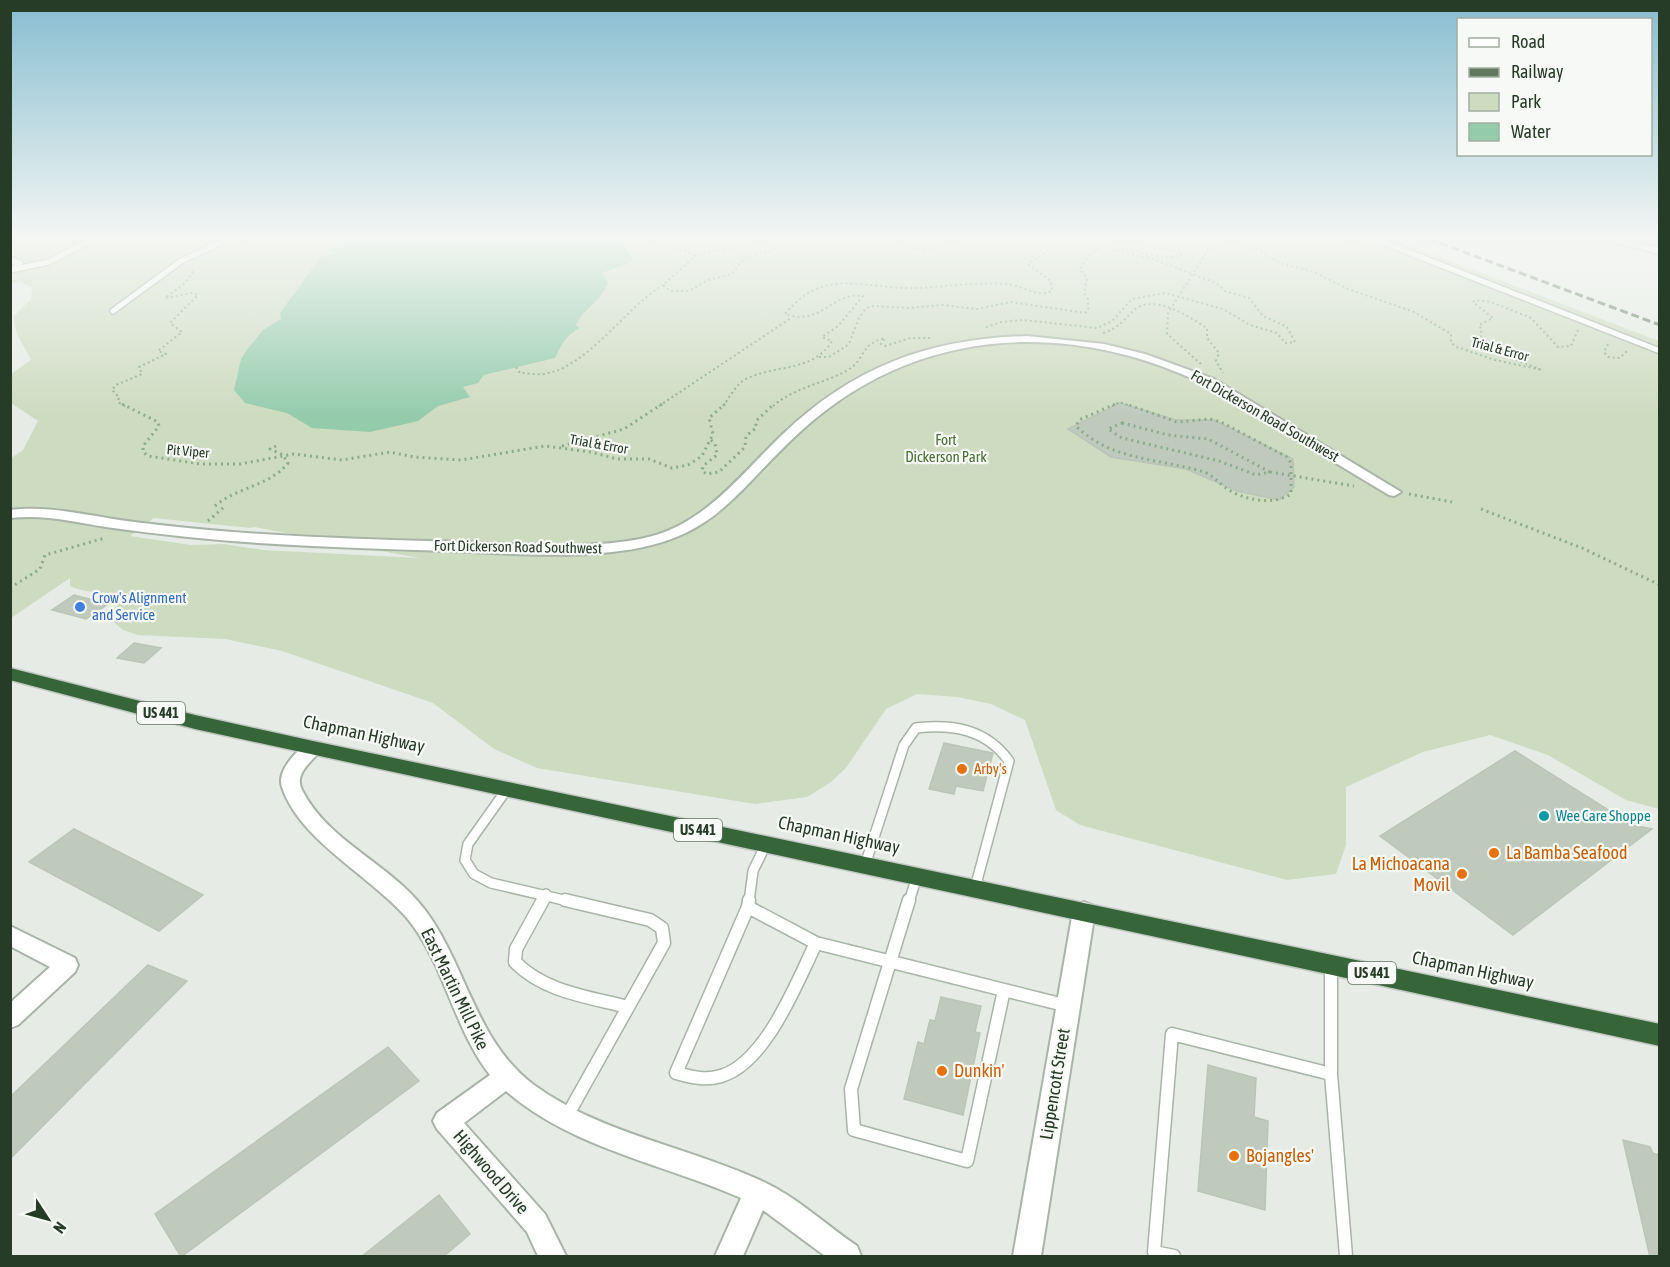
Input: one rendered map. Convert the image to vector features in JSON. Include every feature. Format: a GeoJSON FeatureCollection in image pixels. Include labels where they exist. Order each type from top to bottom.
{"type":"FeatureCollection","features":[{"type":"Feature","properties":{"kind":"highway","name":"Chapman Highway"},"geometry":{"type":"LineString","coordinates":[[10,674],[195,722],[313,748],[1659,1035]]}},
{"type":"Feature","properties":{"kind":"street","name":"Fort Dickerson Road Southwest"},"geometry":{"type":"LineString","coordinates":[[10,514],[33,510],[60,512],[134,526],[236,536],[390,545],[598,549],[669,536],[698,522],[726,500],[788,436],[816,413],[868,378],[920,354],[948,347],[1012,340],[1087,344],[1160,361],[1210,382],[1394,492]]}},
{"type":"Feature","properties":{"kind":"street","name":"East Martin Mill Pike"},"geometry":{"type":"LineString","coordinates":[[313,748],[293,771],[289,779],[291,788],[316,823],[391,887],[429,932],[441,953],[480,1044],[506,1077],[543,1104],[567,1116],[757,1192],[848,1257]]}},
{"type":"Feature","properties":{"kind":"street","name":"Lippencott Street"},"geometry":{"type":"LineString","coordinates":[[1027,1257],[1084,911]]}},
{"type":"Feature","properties":{"kind":"street"},"geometry":{"type":"LineString","coordinates":[[10,935],[67,965],[10,1018]]}},
{"type":"Feature","properties":{"kind":"street","name":"Highwood Drive"},"geometry":{"type":"LineString","coordinates":[[506,1077],[446,1121],[536,1223],[552,1257]]}},
{"type":"Feature","properties":{"kind":"street"},"geometry":{"type":"LineString","coordinates":[[729,1257],[757,1192]]}},
{"type":"Feature","properties":{"kind":"lane"},"geometry":{"type":"LineString","coordinates":[[113,311],[131,298]]}},
{"type":"Feature","properties":{"kind":"lane"},"geometry":{"type":"LineString","coordinates":[[1525,298],[1659,351]]}},
{"type":"Feature","properties":{"kind":"lane"},"geometry":{"type":"LineString","coordinates":[[865,865],[904,745],[916,728],[946,727],[984,734],[1000,746],[1009,761],[975,888]]}},
{"type":"Feature","properties":{"kind":"lane"},"geometry":{"type":"LineString","coordinates":[[507,789],[468,844],[465,860],[474,874],[492,883],[650,920],[662,928],[664,943],[567,1116]]}},
{"type":"Feature","properties":{"kind":"lane"},"geometry":{"type":"LineString","coordinates":[[766,844],[753,872],[748,906],[676,1073],[704,1079],[722,1076],[743,1063],[765,1042],[816,943]]}},
{"type":"Feature","properties":{"kind":"lane"},"geometry":{"type":"LineString","coordinates":[[917,876],[851,1089],[854,1130],[967,1161],[1004,990]]}},
{"type":"Feature","properties":{"kind":"lane"},"geometry":{"type":"LineString","coordinates":[[546,894],[516,949],[515,962],[521,971],[540,982],[628,1007]]}},
{"type":"Feature","properties":{"kind":"lane"},"geometry":{"type":"LineString","coordinates":[[748,906],[816,943],[1068,1006]]}},
{"type":"Feature","properties":{"kind":"lane"},"geometry":{"type":"LineString","coordinates":[[1331,964],[1331,1074],[1346,1257]]}},
{"type":"Feature","properties":{"kind":"lane"},"geometry":{"type":"LineString","coordinates":[[1174,1257],[1154,1252],[1172,1034],[1331,1074]]}},
{"type":"Feature","properties":{"kind":"path","name":"Pit Viper"},"geometry":{"type":"LineString","coordinates":[[195,298],[170,323],[182,332],[161,346],[158,351],[166,354],[139,367],[142,374],[116,385],[112,390],[119,397],[118,402],[158,422],[159,426],[143,446],[143,452],[148,456],[201,464],[240,464],[283,455]]}},
{"type":"Feature","properties":{"kind":"path"},"geometry":{"type":"LineString","coordinates":[[516,367],[520,373],[532,376],[567,366],[586,354],[641,298]]}},
{"type":"Feature","properties":{"kind":"path"},"geometry":{"type":"LineString","coordinates":[[792,317],[785,314],[801,298]]}},
{"type":"Feature","properties":{"kind":"path"},"geometry":{"type":"LineString","coordinates":[[557,447],[624,429],[792,317],[816,314],[845,298]]}},
{"type":"Feature","properties":{"kind":"path"},"geometry":{"type":"LineString","coordinates":[[819,357],[831,344],[831,339],[823,336],[838,326],[861,298]]}},
{"type":"Feature","properties":{"kind":"path"},"geometry":{"type":"LineString","coordinates":[[937,339],[916,337],[885,346],[881,344],[884,338],[872,341],[850,369],[793,390],[761,415],[756,421],[756,428],[746,436],[745,447],[727,462],[720,473],[707,476],[702,471],[703,466],[717,455],[715,444],[711,440],[713,434],[707,424],[708,418],[745,379],[780,372],[819,357],[830,357],[849,344],[859,318],[866,308],[942,305],[973,309],[1011,302],[1085,313],[1088,309],[1088,298]]}},
{"type":"Feature","properties":{"kind":"path"},"geometry":{"type":"LineString","coordinates":[[980,329],[998,323],[1020,320],[1052,321],[1092,328],[1106,326],[1124,307],[1136,298]]}},
{"type":"Feature","properties":{"kind":"path"},"geometry":{"type":"LineString","coordinates":[[1179,298],[1167,318],[1167,334],[1197,360],[1210,382]]}},
{"type":"Feature","properties":{"kind":"path"},"geometry":{"type":"LineString","coordinates":[[1188,298],[1217,306],[1250,325],[1277,333],[1285,343],[1294,343],[1287,327],[1262,315],[1249,298]]}},
{"type":"Feature","properties":{"kind":"path","name":"Trial & Error"},"geometry":{"type":"LineString","coordinates":[[1374,298],[1418,314],[1451,334],[1451,343],[1456,348],[1542,370],[1489,349],[1479,335],[1482,330],[1479,325],[1493,318],[1473,302],[1476,300],[1491,303],[1531,318],[1558,347],[1571,346],[1578,329]]}},
{"type":"Feature","properties":{"kind":"path"},"geometry":{"type":"LineString","coordinates":[[1092,328],[1101,333],[1115,329],[1127,321],[1133,311],[1139,307],[1153,305],[1185,314],[1207,328],[1207,338],[1216,346],[1219,353],[1216,361],[1225,376],[1236,385],[1245,402]]}},
{"type":"Feature","properties":{"kind":"path"},"geometry":{"type":"LineString","coordinates":[[1120,402],[1177,422],[1210,419],[1221,422],[1287,457],[1291,463],[1292,474],[1291,494],[1287,498],[1248,498],[1230,491],[1213,475],[1107,448],[1082,434],[1076,426],[1079,420],[1120,402]]}},
{"type":"Feature","properties":{"kind":"path"},"geometry":{"type":"LineString","coordinates":[[1270,472],[1208,439],[1168,435],[1122,423],[1108,429],[1122,438],[1219,461],[1256,476],[1270,472],[1292,474],[1360,487]]}},
{"type":"Feature","properties":{"kind":"path","name":"Trial & Error"},"geometry":{"type":"LineString","coordinates":[[283,455],[304,454],[334,461],[390,452],[414,457],[461,460],[531,447],[557,447],[617,459],[649,459],[672,468],[696,461],[702,456],[711,440]]}},
{"type":"Feature","properties":{"kind":"path"},"geometry":{"type":"LineString","coordinates":[[215,506],[229,494],[266,481],[281,473],[288,463],[283,455],[270,449],[276,447]]}},
{"type":"Feature","properties":{"kind":"path"},"geometry":{"type":"LineString","coordinates":[[1394,492],[1452,502]]}},
{"type":"Feature","properties":{"kind":"path"},"geometry":{"type":"LineString","coordinates":[[201,527],[224,507]]}},
{"type":"Feature","properties":{"kind":"path"},"geometry":{"type":"LineString","coordinates":[[1481,509],[1582,548],[1659,585]]}},
{"type":"Feature","properties":{"kind":"path"},"geometry":{"type":"LineString","coordinates":[[10,588],[40,569],[45,555],[110,536]]}},
{"type":"Feature","properties":{"kind":"green space","name":"Fort Dickerson Park"},"geometry":{"type":"Polygon","coordinates":[[[1547,298],[1659,341],[1659,809],[1626,800],[1548,755],[1490,735],[1423,752],[1346,787],[1346,845],[1336,874],[1287,880],[1080,825],[1056,810],[1025,720],[991,704],[957,697],[917,694],[886,709],[846,768],[831,782],[807,797],[755,804],[537,768],[494,749],[433,703],[282,651],[225,639],[138,635],[123,630],[106,616],[118,605],[119,595],[76,589],[70,586],[70,578],[11,618],[10,459],[23,450],[38,421],[11,403],[11,374],[31,360],[17,334],[14,316],[31,299],[1547,298]],[[154,518],[130,536],[191,545],[224,544],[263,550],[419,558],[254,527],[154,518]]]}},
{"type":"Feature","properties":{"kind":"water"},"geometry":{"type":"Polygon","coordinates":[[[291,298],[598,298],[579,319],[576,325],[580,328],[567,337],[555,358],[484,375],[478,383],[463,387],[470,397],[438,406],[418,421],[370,432],[312,428],[287,413],[245,403],[234,390],[241,359],[263,330],[281,319],[280,313],[291,298]]]}},
{"type":"Feature","properties":{"kind":"building"},"geometry":{"type":"Polygon","coordinates":[[[1120,403],[1176,420],[1214,420],[1293,459],[1294,487],[1279,500],[1237,491],[1186,469],[1111,457],[1068,429],[1120,403]]]}},
{"type":"Feature","properties":{"kind":"building","name":"Crow's Alignment and Service"},"geometry":{"type":"Polygon","coordinates":[[[74,595],[108,604],[86,619],[52,610],[74,595]]]}},
{"type":"Feature","properties":{"kind":"building"},"geometry":{"type":"Polygon","coordinates":[[[134,643],[161,648],[144,663],[117,658],[134,643]]]}},
{"type":"Feature","properties":{"kind":"building","name":"Arby's"},"geometry":{"type":"Polygon","coordinates":[[[944,743],[993,753],[983,791],[956,786],[954,794],[929,789],[944,743]]]}},
{"type":"Feature","properties":{"kind":"building"},"geometry":{"type":"Polygon","coordinates":[[[1515,751],[1632,825],[1652,829],[1513,935],[1380,836],[1515,751]]]}},
{"type":"Feature","properties":{"kind":"building"},"geometry":{"type":"Polygon","coordinates":[[[74,829],[203,895],[159,931],[29,862],[74,829]]]}},
{"type":"Feature","properties":{"kind":"building"},"geometry":{"type":"Polygon","coordinates":[[[148,965],[187,981],[10,1159],[10,1097],[148,965]]]}},
{"type":"Feature","properties":{"kind":"building","name":"Dunkin'"},"geometry":{"type":"Polygon","coordinates":[[[941,997],[981,1006],[975,1032],[980,1033],[963,1115],[904,1099],[918,1042],[924,1044],[930,1020],[935,1021],[941,997]]]}},
{"type":"Feature","properties":{"kind":"building"},"geometry":{"type":"Polygon","coordinates":[[[388,1047],[419,1081],[181,1257],[155,1214],[388,1047]]]}},
{"type":"Feature","properties":{"kind":"building","name":"Bojangles'"},"geometry":{"type":"Polygon","coordinates":[[[1208,1065],[1256,1078],[1254,1117],[1268,1121],[1265,1210],[1198,1191],[1208,1065]]]}},
{"type":"Feature","properties":{"kind":"building"},"geometry":{"type":"Polygon","coordinates":[[[1623,1140],[1650,1147],[1653,1153],[1659,1155],[1659,1257],[1650,1257],[1623,1140]]]}},
{"type":"Feature","properties":{"kind":"building"},"geometry":{"type":"Polygon","coordinates":[[[439,1195],[470,1234],[443,1257],[361,1257],[439,1195]]]}},
{"type":"Feature","properties":{"kind":"railway"},"geometry":{"type":"LineString","coordinates":[[1588,298],[1660,325]]}},
{"type":"Feature","properties":{"kind":"place","name":"Crow's Alignment and Service"},"geometry":{"type":"Point","coordinates":[80,607]}},
{"type":"Feature","properties":{"kind":"place","name":"Arby's"},"geometry":{"type":"Point","coordinates":[962,769]}},
{"type":"Feature","properties":{"kind":"place","name":"Wee Care Shoppe"},"geometry":{"type":"Point","coordinates":[1544,816]}},
{"type":"Feature","properties":{"kind":"place","name":"La Bamba Seafood"},"geometry":{"type":"Point","coordinates":[1494,853]}},
{"type":"Feature","properties":{"kind":"place","name":"La Michoacana Movil"},"geometry":{"type":"Point","coordinates":[1462,874]}},
{"type":"Feature","properties":{"kind":"place","name":"Dunkin'"},"geometry":{"type":"Point","coordinates":[942,1071]}},
{"type":"Feature","properties":{"kind":"place","name":"Bojangles'"},"geometry":{"type":"Point","coordinates":[1234,1156]}}]}
